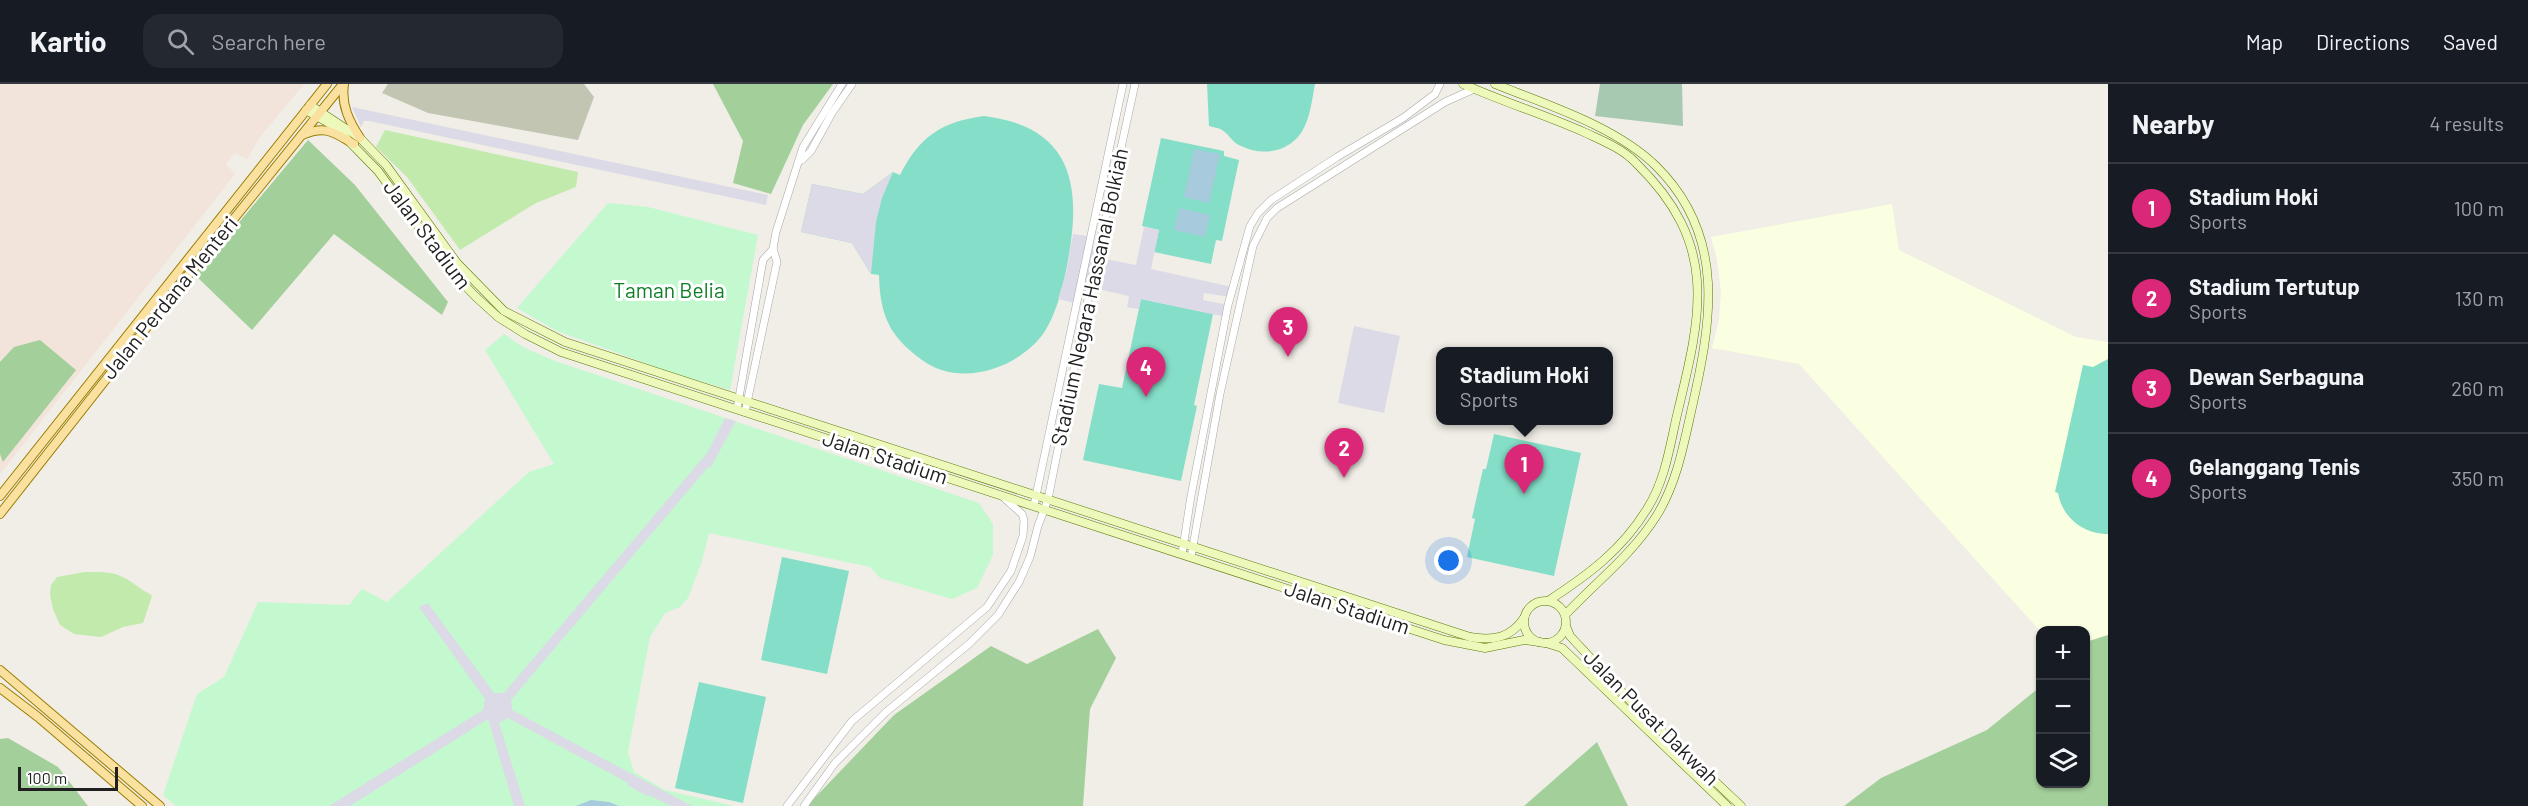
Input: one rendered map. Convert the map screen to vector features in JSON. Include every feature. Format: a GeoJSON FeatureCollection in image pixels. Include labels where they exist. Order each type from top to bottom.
{"type":"FeatureCollection","features":[{"type":"Feature","properties":{"kind":"main road","name":"Jalan Perdana Menteri"},"geometry":{"type":"LineString","coordinates":[[0,496],[327,84]]}},
{"type":"Feature","properties":{"kind":"main road","name":"Jalan Perdana Menteri"},"geometry":{"type":"LineString","coordinates":[[0,514],[181,284],[343,84]]}},
{"type":"Feature","properties":{"kind":"main road"},"geometry":{"type":"LineString","coordinates":[[343,84],[344,103],[357,141]]}},
{"type":"Feature","properties":{"kind":"main road"},"geometry":{"type":"LineString","coordinates":[[1464,84],[1575,128],[1606,142],[1635,161],[1665,194],[1686,229],[1695,256],[1699,305],[1689,365],[1661,480],[1648,508],[1628,536],[1598,567],[1548,601],[1538,602],[1529,608],[1524,618],[1525,628],[1530,637],[1543,643],[1559,638],[1566,626],[1565,615],[1558,606],[1548,601]]}},
{"type":"Feature","properties":{"kind":"main road"},"geometry":{"type":"LineString","coordinates":[[1495,84],[1594,126],[1639,151],[1657,167],[1683,200],[1705,252],[1710,305],[1701,366],[1680,461],[1672,484],[1659,513],[1638,543],[1565,615]]}},
{"type":"Feature","properties":{"kind":"main road","name":"Jalan Stadium"},"geometry":{"type":"LineString","coordinates":[[308,107],[338,122],[386,165],[457,263],[504,311],[566,342],[1470,638],[1485,640],[1507,636],[1518,627],[1524,618]]}},
{"type":"Feature","properties":{"kind":"main road"},"geometry":{"type":"LineString","coordinates":[[302,135],[317,129],[357,141]]}},
{"type":"Feature","properties":{"kind":"main road","name":"Jalan Stadium"},"geometry":{"type":"LineString","coordinates":[[357,141],[450,270],[498,317],[561,352],[1468,646],[1499,647],[1524,640],[1543,643]]}},
{"type":"Feature","properties":{"kind":"main road","name":"Jalan Pusat Dakwah"},"geometry":{"type":"LineString","coordinates":[[1566,626],[1570,636],[1638,709],[1741,806]]}},
{"type":"Feature","properties":{"kind":"main road","name":"Jalan Pusat Dakwah"},"geometry":{"type":"LineString","coordinates":[[1543,643],[1562,648],[1727,806]]}},
{"type":"Feature","properties":{"kind":"main road"},"geometry":{"type":"LineString","coordinates":[[0,670],[160,806]]}},
{"type":"Feature","properties":{"kind":"main road"},"geometry":{"type":"LineString","coordinates":[[0,688],[38,717],[142,806]]}},
{"type":"Feature","properties":{"kind":"main road"},"geometry":{"type":"LineString","coordinates":[[38,717],[45,707]]}},
{"type":"Feature","properties":{"kind":"street"},"geometry":{"type":"LineString","coordinates":[[743,401],[763,260],[773,249],[784,203],[800,162],[803,147],[842,84]]}},
{"type":"Feature","properties":{"kind":"street"},"geometry":{"type":"LineString","coordinates":[[800,162],[811,151],[832,113],[852,84]]}},
{"type":"Feature","properties":{"kind":"street","name":"Stadium Negara Hassanal Bolkiah"},"geometry":{"type":"LineString","coordinates":[[1034,506],[1123,84]]}},
{"type":"Feature","properties":{"kind":"street","name":"Stadium Negara Hassanal Bolkiah"},"geometry":{"type":"LineString","coordinates":[[804,806],[835,763],[877,720],[969,644],[998,615],[1019,582],[1030,557],[1048,499],[1089,294],[1135,84]]}},
{"type":"Feature","properties":{"kind":"street"},"geometry":{"type":"LineString","coordinates":[[1182,554],[1193,484],[1228,305],[1250,226],[1258,213],[1271,200],[1403,118],[1435,94],[1440,84]]}},
{"type":"Feature","properties":{"kind":"street"},"geometry":{"type":"LineString","coordinates":[[1191,557],[1220,394],[1253,246],[1267,218],[1285,203],[1445,102],[1474,89]]}},
{"type":"Feature","properties":{"kind":"street"},"geometry":{"type":"LineString","coordinates":[[741,410],[777,262],[773,249]]}},
{"type":"Feature","properties":{"kind":"street"},"geometry":{"type":"LineString","coordinates":[[788,806],[852,721],[987,607],[1011,571],[1023,536],[1022,514],[1001,495]]}},
{"type":"Feature","properties":{"kind":"shaded area"},"geometry":{"type":"Polygon","coordinates":[[[0,84],[304,84],[260,137],[247,159],[234,153],[226,164],[235,174],[0,474],[0,84]]]}},
{"type":"Feature","properties":{"kind":"shaded area"},"geometry":{"type":"Polygon","coordinates":[[[388,84],[584,84],[594,97],[578,140],[428,113],[382,93],[388,84]]]}},
{"type":"Feature","properties":{"kind":"shaded area"},"geometry":{"type":"Polygon","coordinates":[[[1600,84],[1682,84],[1683,126],[1595,116],[1600,84]]]}},
{"type":"Feature","properties":{"kind":"shaded area"},"geometry":{"type":"Polygon","coordinates":[[[352,107],[768,195],[766,205],[369,121],[364,121],[361,127],[352,107]]]}},
{"type":"Feature","properties":{"kind":"shaded area"},"geometry":{"type":"Polygon","coordinates":[[[893,172],[882,198],[876,222],[871,274],[852,243],[801,232],[812,184],[863,194],[893,172]]]}},
{"type":"Feature","properties":{"kind":"shaded area"},"geometry":{"type":"Polygon","coordinates":[[[1892,204],[1899,250],[2076,337],[2108,342],[2108,635],[2090,641],[2090,626],[2036,627],[1799,364],[1712,348],[1719,319],[1721,292],[1717,259],[1711,237],[1892,204]]]}},
{"type":"Feature","properties":{"kind":"shaded area"},"geometry":{"type":"Polygon","coordinates":[[[1144,227],[1159,230],[1151,269],[1232,287],[1230,297],[1204,293],[1203,300],[1228,305],[1226,317],[1141,299],[1139,309],[1127,307],[1129,296],[1093,288],[1074,303],[1058,299],[1066,273],[1073,234],[1087,236],[1100,258],[1136,265],[1144,227]]]}},
{"type":"Feature","properties":{"kind":"shaded area"},"geometry":{"type":"Polygon","coordinates":[[[1354,326],[1400,336],[1384,413],[1338,403],[1354,326]]]}},
{"type":"Feature","properties":{"kind":"shaded area"},"geometry":{"type":"Polygon","coordinates":[[[725,418],[736,421],[710,469],[709,466],[511,700],[512,710],[692,806],[671,806],[647,796],[627,785],[628,783],[508,718],[499,723],[525,806],[514,806],[488,719],[350,806],[329,806],[483,710],[485,699],[419,607],[428,603],[494,693],[504,693],[707,453],[725,418]]]}},
{"type":"Feature","properties":{"kind":"green space"},"geometry":{"type":"Polygon","coordinates":[[[713,84],[833,84],[803,125],[771,194],[733,183],[743,141],[713,84]]]}},
{"type":"Feature","properties":{"kind":"green space"},"geometry":{"type":"Polygon","coordinates":[[[1207,84],[1315,84],[1309,116],[1301,133],[1288,145],[1264,152],[1247,149],[1234,142],[1222,130],[1209,126],[1207,84]]]}},
{"type":"Feature","properties":{"kind":"green space"},"geometry":{"type":"Polygon","coordinates":[[[984,116],[1013,122],[1036,133],[1053,147],[1064,164],[1071,184],[1072,233],[1059,298],[1043,334],[1018,357],[1003,365],[987,371],[953,373],[922,360],[894,333],[884,313],[879,275],[871,274],[852,243],[801,232],[812,184],[863,194],[893,172],[900,175],[916,150],[933,133],[956,122],[984,116]]]}},
{"type":"Feature","properties":{"kind":"green space"},"geometry":{"type":"Polygon","coordinates":[[[385,130],[578,172],[576,187],[536,203],[460,250],[407,177],[376,147],[385,130]]]}},
{"type":"Feature","properties":{"kind":"green space"},"geometry":{"type":"Polygon","coordinates":[[[1161,138],[1224,151],[1224,156],[1239,160],[1222,241],[1216,240],[1211,264],[1154,252],[1159,230],[1142,226],[1161,138]]]}},
{"type":"Feature","properties":{"kind":"green space"},"geometry":{"type":"Polygon","coordinates":[[[308,140],[355,185],[448,302],[442,315],[334,234],[252,330],[195,275],[308,140]]]}},
{"type":"Feature","properties":{"kind":"green space","name":"Taman Belia"},"geometry":{"type":"Polygon","coordinates":[[[608,203],[648,207],[758,235],[730,390],[673,373],[557,331],[517,308],[608,203]]]}},
{"type":"Feature","properties":{"kind":"green space"},"geometry":{"type":"Polygon","coordinates":[[[1141,299],[1213,314],[1181,481],[1083,460],[1099,384],[1122,388],[1141,299]]]}},
{"type":"Feature","properties":{"kind":"green space"},"geometry":{"type":"Polygon","coordinates":[[[504,334],[523,347],[555,361],[979,503],[993,524],[993,555],[977,588],[952,599],[880,578],[870,567],[709,533],[702,561],[688,598],[680,607],[665,613],[650,637],[628,752],[634,772],[665,790],[734,806],[176,806],[163,795],[197,694],[224,677],[258,602],[349,605],[362,589],[387,602],[529,472],[554,464],[485,350],[504,334]]]}},
{"type":"Feature","properties":{"kind":"green space"},"geometry":{"type":"Polygon","coordinates":[[[40,340],[76,370],[3,462],[0,454],[0,362],[14,347],[40,340]]]}},
{"type":"Feature","properties":{"kind":"green space"},"geometry":{"type":"Polygon","coordinates":[[[2108,359],[2108,534],[2090,531],[2075,522],[2064,510],[2058,493],[2055,492],[2083,365],[2093,367],[2108,359]]]}},
{"type":"Feature","properties":{"kind":"green space"},"geometry":{"type":"Polygon","coordinates":[[[1494,434],[1581,453],[1554,576],[1467,557],[1475,519],[1472,518],[1494,434]]]}},
{"type":"Feature","properties":{"kind":"green space"},"geometry":{"type":"Polygon","coordinates":[[[782,557],[849,571],[827,674],[761,660],[782,557]]]}},
{"type":"Feature","properties":{"kind":"green space"},"geometry":{"type":"Polygon","coordinates":[[[85,572],[120,576],[151,595],[143,623],[123,627],[101,637],[74,634],[60,625],[53,609],[50,595],[51,585],[57,577],[85,572]]]}},
{"type":"Feature","properties":{"kind":"green space"},"geometry":{"type":"Polygon","coordinates":[[[1098,629],[1116,658],[1090,709],[1083,806],[807,806],[894,715],[991,646],[1027,664],[1098,629]]]}},
{"type":"Feature","properties":{"kind":"green space"},"geometry":{"type":"Polygon","coordinates":[[[2108,635],[2108,806],[1844,806],[1881,778],[1987,730],[2036,690],[2036,788],[2090,788],[2090,641],[2108,635]]]}},
{"type":"Feature","properties":{"kind":"green space"},"geometry":{"type":"Polygon","coordinates":[[[699,682],[766,697],[743,803],[675,788],[699,682]]]}},
{"type":"Feature","properties":{"kind":"green space"},"geometry":{"type":"Polygon","coordinates":[[[8,738],[58,767],[88,806],[0,806],[0,739],[8,738]]]}},
{"type":"Feature","properties":{"kind":"green space"},"geometry":{"type":"Polygon","coordinates":[[[1597,742],[1628,806],[1524,806],[1597,742]]]}},
{"type":"Feature","properties":{"kind":"water"},"geometry":{"type":"Polygon","coordinates":[[[1194,149],[1220,154],[1209,203],[1184,197],[1194,149]]]}},
{"type":"Feature","properties":{"kind":"water"},"geometry":{"type":"Polygon","coordinates":[[[1179,208],[1210,215],[1205,237],[1174,230],[1179,208]]]}},
{"type":"Feature","properties":{"kind":"water"},"geometry":{"type":"Polygon","coordinates":[[[591,800],[609,802],[619,806],[576,806],[591,800]]]}},
{"type":"Feature","properties":{"kind":"place","name":"Dewan Serbaguna"},"geometry":{"type":"Point","coordinates":[1288,357]}},
{"type":"Feature","properties":{"kind":"place","name":"Gelanggang Tenis"},"geometry":{"type":"Point","coordinates":[1146,397]}},
{"type":"Feature","properties":{"kind":"place","name":"Stadium Tertutup"},"geometry":{"type":"Point","coordinates":[1344,478]}},
{"type":"Feature","properties":{"kind":"place","name":"Stadium Hoki"},"geometry":{"type":"Point","coordinates":[1524,494]}}]}
